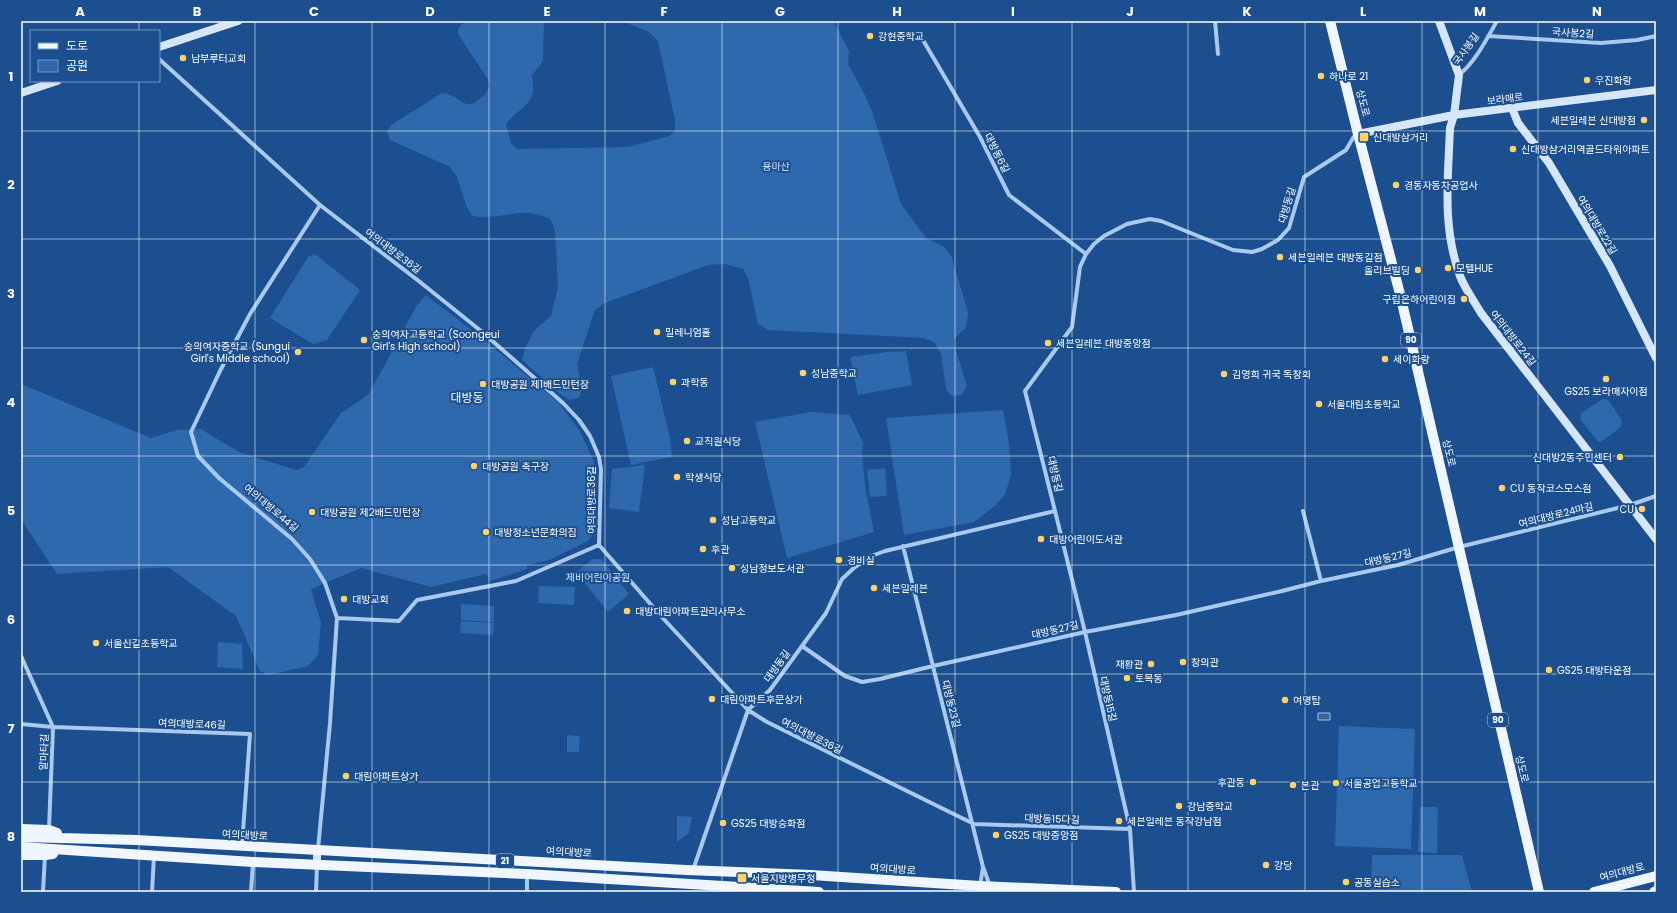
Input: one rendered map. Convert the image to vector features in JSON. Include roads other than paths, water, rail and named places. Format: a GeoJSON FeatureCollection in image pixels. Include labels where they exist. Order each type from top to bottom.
{"type":"FeatureCollection","features":[{"type":"Feature","properties":{"kind":"main road","name":"상도로"},"geometry":{"type":"LineString","coordinates":[[1330,21],[1400,294],[1539,892]]}},
{"type":"Feature","properties":{"kind":"main road","name":"21"},"geometry":{"type":"LineString","coordinates":[[21,829],[49,830],[68,837]]}},
{"type":"Feature","properties":{"kind":"main road","name":"여의대방로"},"geometry":{"type":"LineString","coordinates":[[21,837],[68,837],[693,871],[811,875],[986,889],[1116,892]]}},
{"type":"Feature","properties":{"kind":"main road"},"geometry":{"type":"LineString","coordinates":[[21,847],[253,862],[527,874],[693,884],[734,889],[819,892]]}},
{"type":"Feature","properties":{"kind":"main road"},"geometry":{"type":"LineString","coordinates":[[21,855],[45,855],[69,850]]}},
{"type":"Feature","properties":{"kind":"main road"},"geometry":{"type":"LineString","coordinates":[[693,871],[693,884]]}},
{"type":"Feature","properties":{"kind":"main road"},"geometry":{"type":"LineString","coordinates":[[734,872],[734,889]]}},
{"type":"Feature","properties":{"kind":"main road","name":"여의대방로"},"geometry":{"type":"LineString","coordinates":[[1594,892],[1656,876]]}},
{"type":"Feature","properties":{"kind":"street"},"geometry":{"type":"LineString","coordinates":[[160,47],[238,21]]}},
{"type":"Feature","properties":{"kind":"street"},"geometry":{"type":"LineString","coordinates":[[1215,21],[1218,54]]}},
{"type":"Feature","properties":{"kind":"street"},"geometry":{"type":"LineString","coordinates":[[1439,21],[1459,75]]}},
{"type":"Feature","properties":{"kind":"street","name":"국사봉길"},"geometry":{"type":"LineString","coordinates":[[1454,115],[1459,75],[1466,69],[1497,21]]}},
{"type":"Feature","properties":{"kind":"street","name":"대방동6길"},"geometry":{"type":"LineString","coordinates":[[920,35],[980,137],[1009,195],[1086,254]]}},
{"type":"Feature","properties":{"kind":"street","name":"국사봉2길"},"geometry":{"type":"LineString","coordinates":[[1488,36],[1601,43],[1637,40],[1656,36]]}},
{"type":"Feature","properties":{"kind":"street","name":"여의대방로36길"},"geometry":{"type":"LineString","coordinates":[[160,60],[320,205],[481,331],[563,403],[579,420],[590,436],[599,457],[599,545],[660,615],[748,710],[789,733],[974,824]]}},
{"type":"Feature","properties":{"kind":"street"},"geometry":{"type":"LineString","coordinates":[[21,93],[54,82]]}},
{"type":"Feature","properties":{"kind":"street","name":"보라매로"},"geometry":{"type":"LineString","coordinates":[[1358,134],[1454,115],[1656,90]]}},
{"type":"Feature","properties":{"kind":"street","name":"여의대방로22길"},"geometry":{"type":"LineString","coordinates":[[1512,108],[1518,123],[1549,163],[1610,266],[1656,358]]}},
{"type":"Feature","properties":{"kind":"street","name":"여의대방로24길"},"geometry":{"type":"LineString","coordinates":[[1454,115],[1450,128],[1446,212],[1450,242],[1460,277],[1481,313],[1656,539]]}},
{"type":"Feature","properties":{"kind":"street","name":"대방동길"},"geometry":{"type":"LineString","coordinates":[[693,871],[748,710],[770,690],[831,603],[842,579],[854,567],[869,557],[903,546],[1055,511],[1025,391],[1072,327],[1080,267],[1086,254],[1094,244],[1104,236],[1127,224],[1150,219],[1161,221],[1233,250],[1252,252],[1262,249],[1278,240],[1289,228],[1304,176],[1346,150],[1353,138],[1358,134]]}},
{"type":"Feature","properties":{"kind":"street","name":"여의대방로44길"},"geometry":{"type":"LineString","coordinates":[[317,865],[317,851],[330,723],[337,618],[324,583],[310,559],[292,539],[219,478],[198,456],[191,432],[220,371],[250,314],[320,205]]}},
{"type":"Feature","properties":{"kind":"street","name":"여의대방로24마길"},"geometry":{"type":"LineString","coordinates":[[1459,547],[1630,505],[1656,496]]}},
{"type":"Feature","properties":{"kind":"street","name":"대방동15길"},"geometry":{"type":"LineString","coordinates":[[1055,511],[1085,632],[1130,829],[1134,892]]}},
{"type":"Feature","properties":{"kind":"street"},"geometry":{"type":"LineString","coordinates":[[1303,511],[1321,581]]}},
{"type":"Feature","properties":{"kind":"street"},"geometry":{"type":"LineString","coordinates":[[337,618],[400,621],[417,600],[516,581],[599,545]]}},
{"type":"Feature","properties":{"kind":"street","name":"대방동23길"},"geometry":{"type":"LineString","coordinates":[[903,546],[974,824],[983,867]]}},
{"type":"Feature","properties":{"kind":"street","name":"대방동27길"},"geometry":{"type":"LineString","coordinates":[[802,646],[845,676],[862,682],[1085,632],[1176,615],[1321,581],[1398,565],[1459,547]]}},
{"type":"Feature","properties":{"kind":"street","name":"알마타길"},"geometry":{"type":"LineString","coordinates":[[21,656],[53,727],[49,830]]}},
{"type":"Feature","properties":{"kind":"street","name":"여의대방로46길"},"geometry":{"type":"LineString","coordinates":[[21,724],[53,727],[250,734],[242,847]]}},
{"type":"Feature","properties":{"kind":"street","name":"대방동15다길"},"geometry":{"type":"LineString","coordinates":[[974,824],[1130,829]]}},
{"type":"Feature","properties":{"kind":"street"},"geometry":{"type":"LineString","coordinates":[[43,892],[45,855]]}},
{"type":"Feature","properties":{"kind":"street"},"geometry":{"type":"LineString","coordinates":[[152,892],[154,856]]}},
{"type":"Feature","properties":{"kind":"street"},"geometry":{"type":"LineString","coordinates":[[251,892],[253,862]]}},
{"type":"Feature","properties":{"kind":"street"},"geometry":{"type":"LineString","coordinates":[[316,892],[317,865]]}},
{"type":"Feature","properties":{"kind":"street"},"geometry":{"type":"LineString","coordinates":[[983,867],[986,889]]}},
{"type":"Feature","properties":{"kind":"street"},"geometry":{"type":"LineString","coordinates":[[983,867],[986,889]]}},
{"type":"Feature","properties":{"kind":"street"},"geometry":{"type":"LineString","coordinates":[[527,874],[527,892]]}},
{"type":"Feature","properties":{"kind":"place","name":"강현중학교"},"geometry":{"type":"Point","coordinates":[870,36]}},
{"type":"Feature","properties":{"kind":"place","name":"남부루터교회"},"geometry":{"type":"Point","coordinates":[183,58]}},
{"type":"Feature","properties":{"kind":"place","name":"하나로 21"},"geometry":{"type":"Point","coordinates":[1321,76]}},
{"type":"Feature","properties":{"kind":"place","name":"우진화랑"},"geometry":{"type":"Point","coordinates":[1587,80]}},
{"type":"Feature","properties":{"kind":"place","name":"세븐일레븐 신대방점"},"geometry":{"type":"Point","coordinates":[1644,120]}},
{"type":"Feature","properties":{"kind":"place","name":"신대방삼거리"},"geometry":{"type":"Point","coordinates":[1364,137]}},
{"type":"Feature","properties":{"kind":"place","name":"신대방삼거리역골드타워아파트"},"geometry":{"type":"Point","coordinates":[1513,149]}},
{"type":"Feature","properties":{"kind":"place","name":"경동자동차공업사"},"geometry":{"type":"Point","coordinates":[1396,185]}},
{"type":"Feature","properties":{"kind":"place","name":"세븐일레븐 대방동길점"},"geometry":{"type":"Point","coordinates":[1280,257]}},
{"type":"Feature","properties":{"kind":"place","name":"모텔HUE"},"geometry":{"type":"Point","coordinates":[1448,268]}},
{"type":"Feature","properties":{"kind":"place","name":"올리브빌딩"},"geometry":{"type":"Point","coordinates":[1418,270]}},
{"type":"Feature","properties":{"kind":"place","name":"구립은하어린이집"},"geometry":{"type":"Point","coordinates":[1464,299]}},
{"type":"Feature","properties":{"kind":"place","name":"밀레니엄홀"},"geometry":{"type":"Point","coordinates":[657,332]}},
{"type":"Feature","properties":{"kind":"place","name":"숭의여자고등학교 (Soongeui Girl's High school)"},"geometry":{"type":"Point","coordinates":[364,340]}},
{"type":"Feature","properties":{"kind":"place","name":"세븐일레븐 대방중앙점"},"geometry":{"type":"Point","coordinates":[1048,343]}},
{"type":"Feature","properties":{"kind":"place","name":"숭의여자중학교 (Sungui Girl's Middle school)"},"geometry":{"type":"Point","coordinates":[298,352]}},
{"type":"Feature","properties":{"kind":"place","name":"세이화랑"},"geometry":{"type":"Point","coordinates":[1385,359]}},
{"type":"Feature","properties":{"kind":"place","name":"성남중학교"},"geometry":{"type":"Point","coordinates":[803,373]}},
{"type":"Feature","properties":{"kind":"place","name":"김영희 귀국 독창회"},"geometry":{"type":"Point","coordinates":[1224,374]}},
{"type":"Feature","properties":{"kind":"place","name":"GS25 보라매자이점"},"geometry":{"type":"Point","coordinates":[1606,379]}},
{"type":"Feature","properties":{"kind":"place","name":"과학동"},"geometry":{"type":"Point","coordinates":[673,382]}},
{"type":"Feature","properties":{"kind":"place","name":"대방공원 제1배드민턴장"},"geometry":{"type":"Point","coordinates":[483,384]}},
{"type":"Feature","properties":{"kind":"place","name":"서울대림초등학교"},"geometry":{"type":"Point","coordinates":[1319,404]}},
{"type":"Feature","properties":{"kind":"place","name":"교직원식당"},"geometry":{"type":"Point","coordinates":[687,441]}},
{"type":"Feature","properties":{"kind":"place","name":"신대방2동주민센터"},"geometry":{"type":"Point","coordinates":[1620,457]}},
{"type":"Feature","properties":{"kind":"place","name":"대방공원 축구장"},"geometry":{"type":"Point","coordinates":[474,466]}},
{"type":"Feature","properties":{"kind":"place","name":"학생식당"},"geometry":{"type":"Point","coordinates":[677,477]}},
{"type":"Feature","properties":{"kind":"place","name":"CU 동작코스모스점"},"geometry":{"type":"Point","coordinates":[1502,488]}},
{"type":"Feature","properties":{"kind":"place","name":"CU"},"geometry":{"type":"Point","coordinates":[1642,509]}},
{"type":"Feature","properties":{"kind":"place","name":"대방공원 제2배드민턴장"},"geometry":{"type":"Point","coordinates":[312,512]}},
{"type":"Feature","properties":{"kind":"place","name":"성남고등학교"},"geometry":{"type":"Point","coordinates":[713,520]}},
{"type":"Feature","properties":{"kind":"place","name":"대방청소년문화의집"},"geometry":{"type":"Point","coordinates":[486,532]}},
{"type":"Feature","properties":{"kind":"place","name":"대방어린이도서관"},"geometry":{"type":"Point","coordinates":[1041,539]}},
{"type":"Feature","properties":{"kind":"place","name":"후관"},"geometry":{"type":"Point","coordinates":[703,549]}},
{"type":"Feature","properties":{"kind":"place","name":"경비실"},"geometry":{"type":"Point","coordinates":[839,560]}},
{"type":"Feature","properties":{"kind":"place","name":"성남정보도서관"},"geometry":{"type":"Point","coordinates":[732,568]}},
{"type":"Feature","properties":{"kind":"place","name":"세븐일레븐"},"geometry":{"type":"Point","coordinates":[874,588]}},
{"type":"Feature","properties":{"kind":"place","name":"대방교회"},"geometry":{"type":"Point","coordinates":[344,599]}},
{"type":"Feature","properties":{"kind":"place","name":"대방대림아파트관리사무소"},"geometry":{"type":"Point","coordinates":[627,611]}},
{"type":"Feature","properties":{"kind":"place","name":"서울신길초등학교"},"geometry":{"type":"Point","coordinates":[96,643]}},
{"type":"Feature","properties":{"kind":"place","name":"창의관"},"geometry":{"type":"Point","coordinates":[1183,662]}},
{"type":"Feature","properties":{"kind":"place","name":"재황관"},"geometry":{"type":"Point","coordinates":[1151,664]}},
{"type":"Feature","properties":{"kind":"place","name":"GS25 대방타운점"},"geometry":{"type":"Point","coordinates":[1549,670]}},
{"type":"Feature","properties":{"kind":"place","name":"토목동"},"geometry":{"type":"Point","coordinates":[1127,678]}},
{"type":"Feature","properties":{"kind":"place","name":"대림아파트후문상가"},"geometry":{"type":"Point","coordinates":[712,699]}},
{"type":"Feature","properties":{"kind":"place","name":"여명탑"},"geometry":{"type":"Point","coordinates":[1285,700]}},
{"type":"Feature","properties":{"kind":"place","name":"대림아파트상가"},"geometry":{"type":"Point","coordinates":[346,776]}},
{"type":"Feature","properties":{"kind":"place","name":"후관동"},"geometry":{"type":"Point","coordinates":[1253,782]}},
{"type":"Feature","properties":{"kind":"place","name":"서울공업고등학교"},"geometry":{"type":"Point","coordinates":[1336,783]}},
{"type":"Feature","properties":{"kind":"place","name":"본관"},"geometry":{"type":"Point","coordinates":[1293,785]}},
{"type":"Feature","properties":{"kind":"place","name":"강남중학교"},"geometry":{"type":"Point","coordinates":[1179,806]}},
{"type":"Feature","properties":{"kind":"place","name":"세븐일레븐 동작강남점"},"geometry":{"type":"Point","coordinates":[1119,821]}},
{"type":"Feature","properties":{"kind":"place","name":"GS25 대방승화점"},"geometry":{"type":"Point","coordinates":[723,823]}},
{"type":"Feature","properties":{"kind":"place","name":"GS25 대방중앙점"},"geometry":{"type":"Point","coordinates":[996,835]}},
{"type":"Feature","properties":{"kind":"place","name":"강당"},"geometry":{"type":"Point","coordinates":[1266,865]}},
{"type":"Feature","properties":{"kind":"place","name":"서울지방병무청"},"geometry":{"type":"Point","coordinates":[742,878]}},
{"type":"Feature","properties":{"kind":"place","name":"공동실습소"},"geometry":{"type":"Point","coordinates":[1346,882]}},
{"type":"Feature","properties":{"kind":"district","name":"대방동"},"geometry":{"type":"Point","coordinates":[467,397]}},
{"type":"Feature","properties":{"kind":"park label","name":"용마산"},"geometry":{"type":"Point","coordinates":[776,166]}},
{"type":"Feature","properties":{"kind":"park label","name":"제비어린이공원"},"geometry":{"type":"Point","coordinates":[598,577]}}]}
